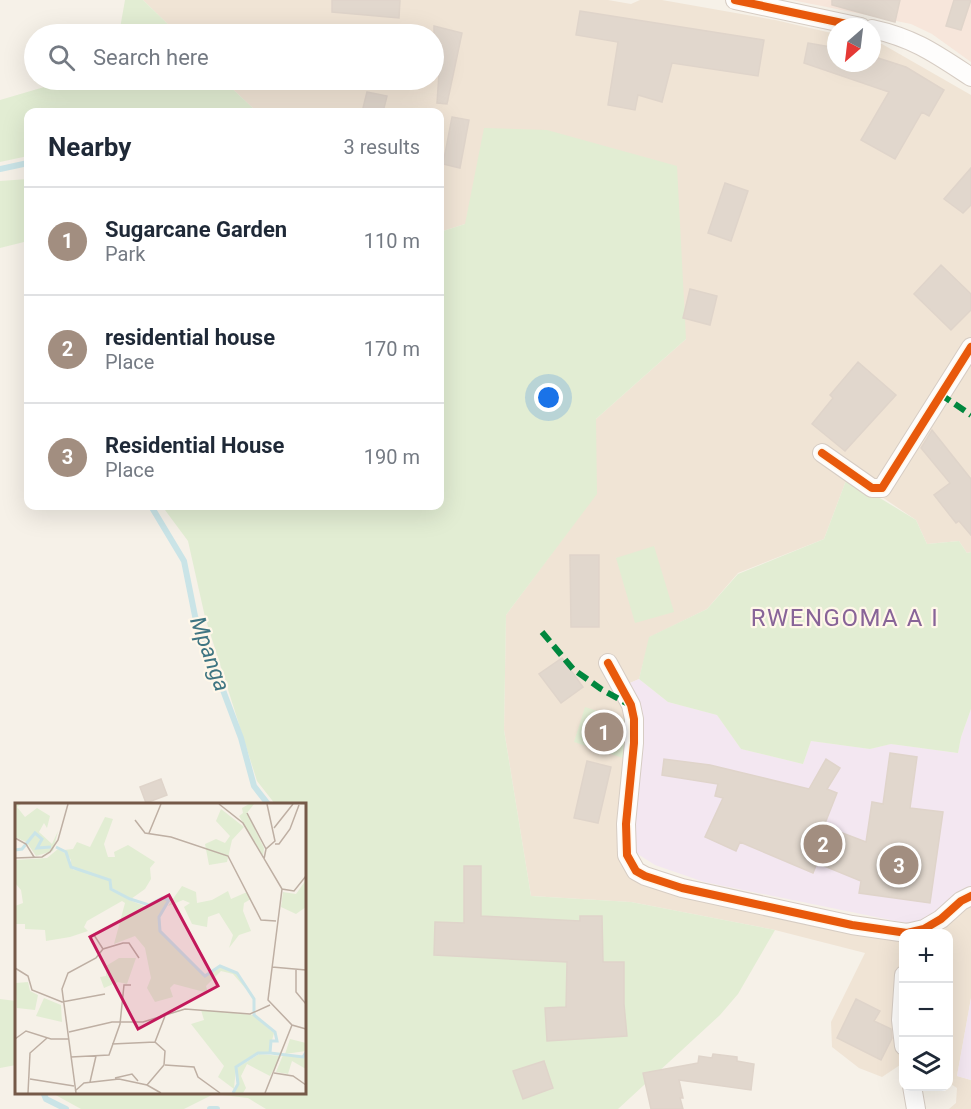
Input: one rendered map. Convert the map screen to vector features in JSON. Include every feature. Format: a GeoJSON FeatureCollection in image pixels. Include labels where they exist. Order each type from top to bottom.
{"type":"FeatureCollection","features":[{"type":"Feature","properties":{"kind":"street"},"geometry":{"type":"LineString","coordinates":[[735,0],[827,20]]}},
{"type":"Feature","properties":{"kind":"street"},"geometry":{"type":"LineString","coordinates":[[881,31],[916,42],[971,77]]}},
{"type":"Feature","properties":{"kind":"street"},"geometry":{"type":"LineString","coordinates":[[822,453],[872,488],[882,488],[971,347]]}},
{"type":"Feature","properties":{"kind":"street"},"geometry":{"type":"LineString","coordinates":[[608,663],[631,705],[634,719],[634,743],[626,824],[627,855],[636,871],[682,888],[852,925],[899,932]]}},
{"type":"Feature","properties":{"kind":"street"},"geometry":{"type":"LineString","coordinates":[[924,929],[971,896]]}},
{"type":"Feature","properties":{"kind":"street"},"geometry":{"type":"LineString","coordinates":[[902,1037],[903,983]]}},
{"type":"Feature","properties":{"kind":"street"},"geometry":{"type":"LineString","coordinates":[[913,1091],[916,1109]]}},
{"type":"Feature","properties":{"kind":"shaded area"},"geometry":{"type":"Polygon","coordinates":[[[143,0],[608,0],[631,4],[640,0],[662,0],[775,20],[827,32],[827,72],[881,72],[882,44],[971,95],[971,552],[967,553],[959,541],[927,544],[916,520],[876,493],[847,478],[824,539],[738,573],[707,609],[650,637],[639,679],[623,686],[634,723],[624,825],[642,869],[899,933],[899,1066],[882,1077],[859,1068],[832,1047],[831,1022],[865,953],[775,930],[631,902],[531,896],[504,730],[506,615],[596,494],[596,419],[686,339],[465,224],[444,231],[444,108],[253,108],[234,90],[444,90],[444,24],[168,24],[143,0]]]}},
{"type":"Feature","properties":{"kind":"shaded area"},"geometry":{"type":"Polygon","coordinates":[[[792,0],[971,0],[971,62],[932,34],[911,24],[792,0]]]}},
{"type":"Feature","properties":{"kind":"shaded area"},"geometry":{"type":"Polygon","coordinates":[[[639,679],[668,702],[717,715],[741,749],[803,764],[811,741],[870,749],[891,744],[958,753],[971,709],[971,887],[960,891],[920,926],[704,882],[655,865],[633,851],[632,769],[623,686],[639,679]]]}},
{"type":"Feature","properties":{"kind":"shaded area"},"geometry":{"type":"Polygon","coordinates":[[[971,897],[971,998],[957,1076],[971,1080],[971,1109],[949,1109],[956,1103],[957,1088],[953,1086],[953,929],[926,929],[971,897]]]}},
{"type":"Feature","properties":{"kind":"shaded area"},"geometry":{"type":"Polygon","coordinates":[[[971,998],[971,1080],[957,1076],[971,998]]]}},
{"type":"Feature","properties":{"kind":"green space"},"geometry":{"type":"Polygon","coordinates":[[[125,0],[143,0],[168,24],[121,24],[125,0]]]}},
{"type":"Feature","properties":{"kind":"green space"},"geometry":{"type":"Polygon","coordinates":[[[34,90],[234,90],[253,108],[24,108],[24,157],[0,162],[0,100],[34,90]]]}},
{"type":"Feature","properties":{"kind":"green space"},"geometry":{"type":"Polygon","coordinates":[[[484,128],[547,130],[677,166],[686,339],[596,419],[597,494],[506,615],[504,730],[531,896],[631,902],[775,930],[738,994],[720,1015],[618,1109],[266,1109],[248,1098],[214,1094],[306,1094],[306,803],[274,803],[257,781],[205,617],[188,541],[165,510],[444,510],[444,231],[465,224],[484,128]]]}},
{"type":"Feature","properties":{"kind":"green space"},"geometry":{"type":"Polygon","coordinates":[[[24,179],[24,242],[0,248],[0,181],[24,179]]]}},
{"type":"Feature","properties":{"kind":"green space"},"geometry":{"type":"Polygon","coordinates":[[[847,478],[916,520],[927,544],[959,541],[967,553],[971,552],[971,709],[958,753],[891,744],[870,749],[811,741],[803,764],[741,749],[717,715],[668,702],[639,679],[649,637],[707,609],[738,574],[824,539],[847,478]]]}},
{"type":"Feature","properties":{"kind":"green space"},"geometry":{"type":"Polygon","coordinates":[[[654,546],[674,612],[635,623],[616,558],[654,546]]]}},
{"type":"Feature","properties":{"kind":"green space"},"geometry":{"type":"Polygon","coordinates":[[[585,707],[634,723],[623,758],[574,742],[585,707]]]}},
{"type":"Feature","properties":{"kind":"green space"},"geometry":{"type":"Polygon","coordinates":[[[0,999],[15,1001],[15,1065],[0,1068],[0,999]]]}},
{"type":"Feature","properties":{"kind":"green space"},"geometry":{"type":"Polygon","coordinates":[[[54,1094],[214,1094],[184,1109],[81,1109],[54,1094]]]}},
{"type":"Feature","properties":{"kind":"building"},"geometry":{"type":"Polygon","coordinates":[[[332,0],[400,0],[399,18],[332,12],[332,0]]]}},
{"type":"Feature","properties":{"kind":"building"},"geometry":{"type":"Polygon","coordinates":[[[832,0],[900,0],[895,22],[832,5],[832,0]]]}},
{"type":"Feature","properties":{"kind":"building"},"geometry":{"type":"Polygon","coordinates":[[[954,0],[971,0],[961,30],[946,26],[954,0]]]}},
{"type":"Feature","properties":{"kind":"building"},"geometry":{"type":"Polygon","coordinates":[[[580,11],[764,40],[758,76],[672,63],[662,102],[638,95],[635,110],[608,105],[618,42],[576,35],[580,11]]]}},
{"type":"Feature","properties":{"kind":"building"},"geometry":{"type":"Polygon","coordinates":[[[444,28],[462,33],[447,104],[437,103],[438,90],[444,90],[444,28]]]}},
{"type":"Feature","properties":{"kind":"building"},"geometry":{"type":"Polygon","coordinates":[[[808,43],[827,46],[827,71],[804,63],[808,43]]]}},
{"type":"Feature","properties":{"kind":"building"},"geometry":{"type":"Polygon","coordinates":[[[881,59],[906,67],[944,90],[929,116],[922,112],[895,159],[861,140],[889,92],[830,72],[881,72],[881,59]]]}},
{"type":"Feature","properties":{"kind":"building"},"geometry":{"type":"Polygon","coordinates":[[[367,92],[387,96],[384,108],[363,108],[367,92]]]}},
{"type":"Feature","properties":{"kind":"building"},"geometry":{"type":"Polygon","coordinates":[[[452,117],[469,120],[460,168],[444,164],[452,117]]]}},
{"type":"Feature","properties":{"kind":"building"},"geometry":{"type":"Polygon","coordinates":[[[971,168],[971,205],[963,213],[944,199],[971,168]]]}},
{"type":"Feature","properties":{"kind":"building"},"geometry":{"type":"Polygon","coordinates":[[[725,183],[748,191],[731,241],[708,233],[725,183]]]}},
{"type":"Feature","properties":{"kind":"building"},"geometry":{"type":"Polygon","coordinates":[[[941,265],[971,294],[971,310],[951,330],[914,294],[941,265]]]}},
{"type":"Feature","properties":{"kind":"building"},"geometry":{"type":"Polygon","coordinates":[[[690,289],[717,296],[710,325],[683,318],[690,289]]]}},
{"type":"Feature","properties":{"kind":"building"},"geometry":{"type":"Polygon","coordinates":[[[858,362],[896,395],[845,451],[812,424],[833,398],[830,395],[858,362]]]}},
{"type":"Feature","properties":{"kind":"building"},"geometry":{"type":"Polygon","coordinates":[[[932,430],[971,479],[971,535],[959,521],[956,523],[934,495],[950,483],[921,448],[932,430]]]}},
{"type":"Feature","properties":{"kind":"building"},"geometry":{"type":"Polygon","coordinates":[[[570,555],[599,555],[599,627],[571,627],[570,555]]]}},
{"type":"Feature","properties":{"kind":"building"},"geometry":{"type":"Polygon","coordinates":[[[562,658],[583,687],[561,703],[539,674],[562,658]]]}},
{"type":"Feature","properties":{"kind":"building"},"geometry":{"type":"Polygon","coordinates":[[[890,753],[917,757],[910,808],[943,812],[930,903],[859,893],[861,881],[817,863],[813,873],[740,842],[736,851],[705,837],[723,798],[715,796],[718,784],[662,775],[664,759],[710,765],[809,789],[826,759],[840,768],[827,789],[837,793],[824,826],[866,842],[872,802],[883,804],[890,753]]]}},
{"type":"Feature","properties":{"kind":"building"},"geometry":{"type":"Polygon","coordinates":[[[587,761],[611,767],[598,823],[574,818],[587,761]]]}},
{"type":"Feature","properties":{"kind":"building"},"geometry":{"type":"Polygon","coordinates":[[[161,779],[167,795],[146,803],[140,787],[161,779]]]}},
{"type":"Feature","properties":{"kind":"building"},"geometry":{"type":"Polygon","coordinates":[[[464,866],[481,866],[481,916],[580,921],[580,916],[602,916],[603,962],[624,962],[627,1036],[547,1041],[545,1008],[566,1007],[567,962],[434,955],[435,922],[464,923],[464,866]]]}},
{"type":"Feature","properties":{"kind":"building"},"geometry":{"type":"Polygon","coordinates":[[[856,999],[880,1011],[874,1021],[891,1029],[892,1038],[881,1060],[837,1038],[856,999]]]}},
{"type":"Feature","properties":{"kind":"building"},"geometry":{"type":"Polygon","coordinates":[[[713,1054],[737,1057],[737,1061],[754,1064],[751,1090],[679,1080],[683,1109],[651,1109],[643,1073],[698,1063],[699,1056],[712,1058],[713,1054]]]}},
{"type":"Feature","properties":{"kind":"building"},"geometry":{"type":"Polygon","coordinates":[[[544,1061],[553,1088],[523,1099],[513,1071],[544,1061]]]}},
{"type":"Feature","properties":{"kind":"waterway","name":"Mpanga"},"geometry":{"type":"LineString","coordinates":[[0,169],[24,164]]}},
{"type":"Feature","properties":{"kind":"waterway","name":"Mpanga"},"geometry":{"type":"LineString","coordinates":[[153,510],[184,561],[195,616],[241,738],[254,786],[267,803]]}},
{"type":"Feature","properties":{"kind":"waterway","name":"Mpanga"},"geometry":{"type":"LineString","coordinates":[[44,1094],[46,1099],[66,1109]]}},
{"type":"Feature","properties":{"kind":"waterway","name":"Mpanga"},"geometry":{"type":"LineString","coordinates":[[210,1109],[217,1109]]}},
{"type":"Feature","properties":{"kind":"marked path"},"geometry":{"type":"LineString","coordinates":[[940,394],[971,415]]}},
{"type":"Feature","properties":{"kind":"marked path"},"geometry":{"type":"LineString","coordinates":[[542,632],[573,669],[601,689],[628,704]]}},
{"type":"Feature","properties":{"kind":"cycle path"},"geometry":{"type":"LineString","coordinates":[[735,0],[827,20]]}},
{"type":"Feature","properties":{"kind":"cycle path"},"geometry":{"type":"LineString","coordinates":[[822,453],[872,488],[882,488],[971,347]]}},
{"type":"Feature","properties":{"kind":"cycle path"},"geometry":{"type":"LineString","coordinates":[[608,663],[631,705],[634,719],[634,743],[626,824],[627,855],[636,871],[682,888],[852,925],[907,933],[924,929],[971,896]]}},
{"type":"Feature","properties":{"kind":"place","name":"Sugarcane Garden"},"geometry":{"type":"Point","coordinates":[604,732]}},
{"type":"Feature","properties":{"kind":"place","name":"residential house"},"geometry":{"type":"Point","coordinates":[823,844]}},
{"type":"Feature","properties":{"kind":"place","name":"Residential House"},"geometry":{"type":"Point","coordinates":[899,865]}},
{"type":"Feature","properties":{"kind":"district","name":"RWENGOMA A I"},"geometry":{"type":"Point","coordinates":[845,618]}}]}
